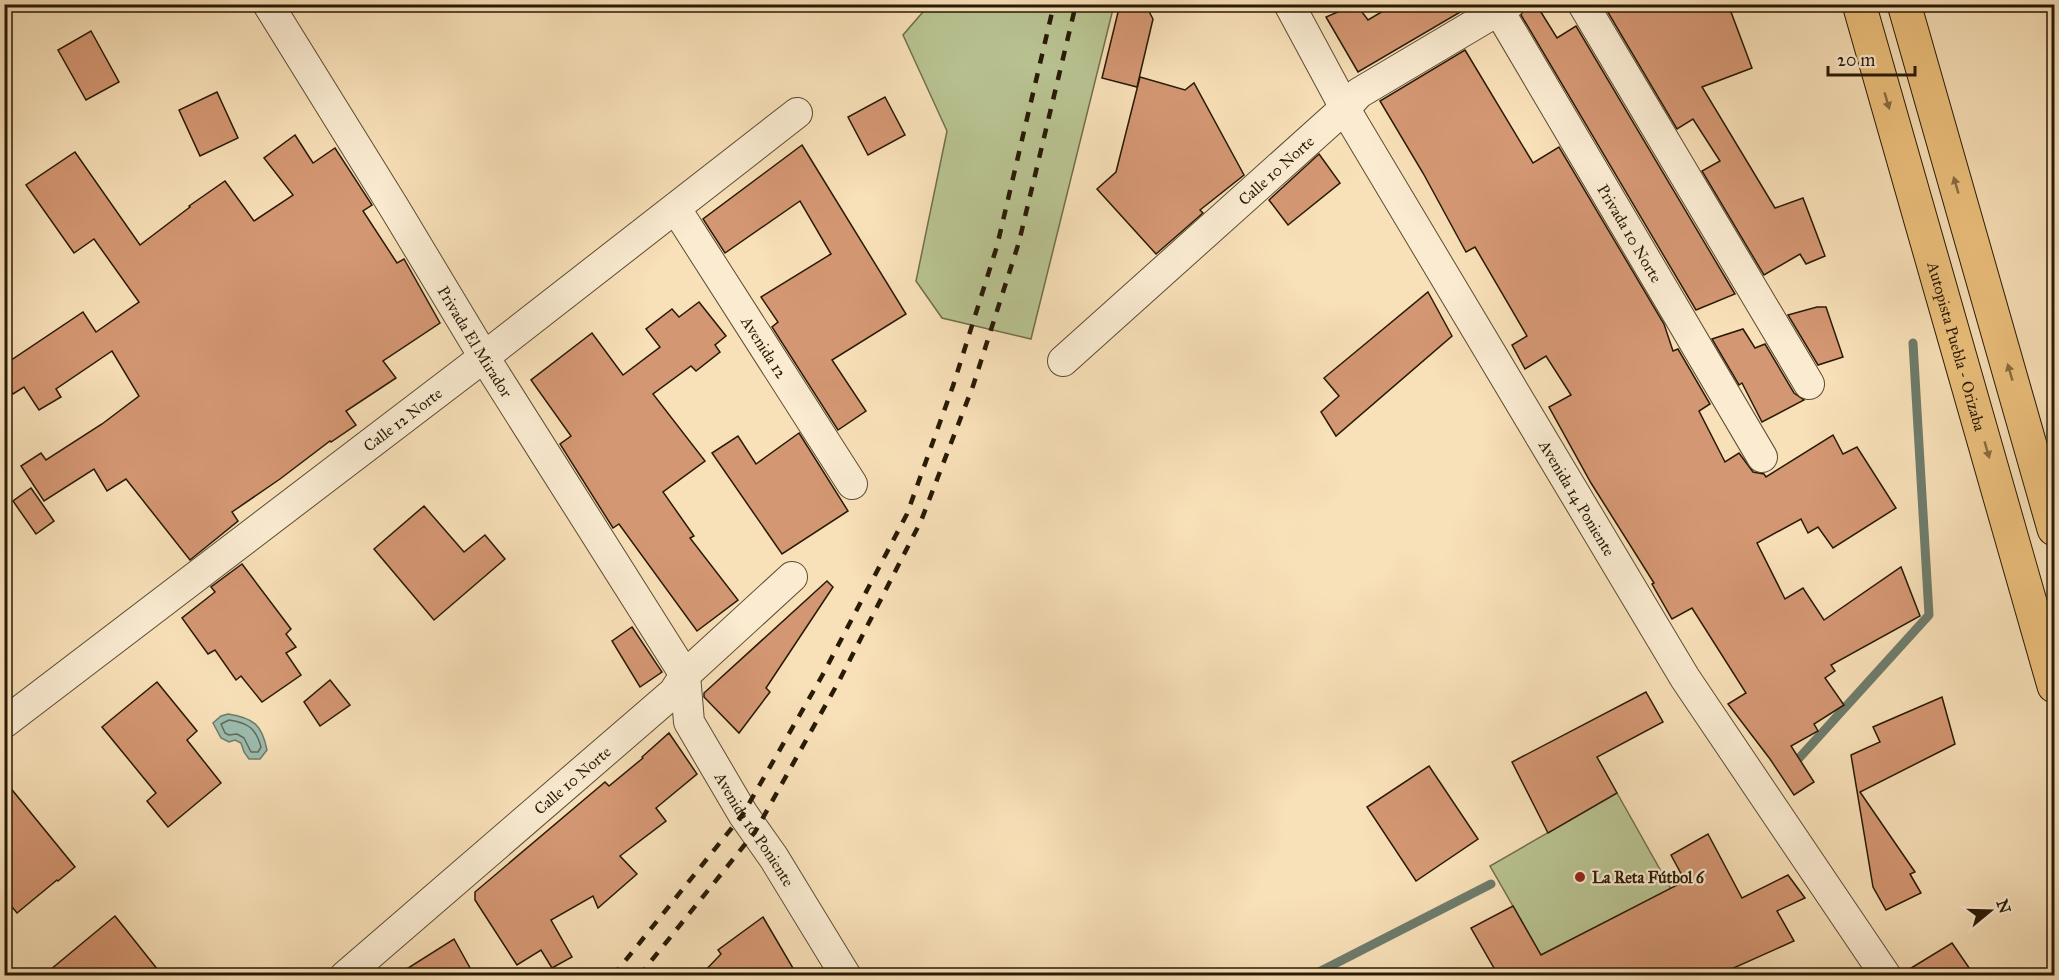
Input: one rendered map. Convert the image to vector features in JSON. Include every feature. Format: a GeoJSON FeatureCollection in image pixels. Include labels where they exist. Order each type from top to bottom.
{"type":"FeatureCollection","features":[{"type":"Feature","properties":{"kind":"highway","name":"Autopista Puebla - Orizaba"},"geometry":{"type":"LineString","coordinates":[[1859,4],[2055,686]]}},
{"type":"Feature","properties":{"kind":"highway"},"geometry":{"type":"LineString","coordinates":[[1904,4],[2055,530]]}},
{"type":"Feature","properties":{"kind":"street","name":"Privada El Mirador"},"geometry":{"type":"LineString","coordinates":[[268,4],[390,199],[484,357],[685,675]]}},
{"type":"Feature","properties":{"kind":"street","name":"Avenida 14 Poniente"},"geometry":{"type":"LineString","coordinates":[[1289,4],[1345,108],[1685,678],[1886,975]]}},
{"type":"Feature","properties":{"kind":"street"},"geometry":{"type":"LineString","coordinates":[[1583,4],[1809,384]]}},
{"type":"Feature","properties":{"kind":"street","name":"Calle 10 Norte"},"geometry":{"type":"LineString","coordinates":[[1063,361],[1359,93],[1504,8]]}},
{"type":"Feature","properties":{"kind":"street","name":"Privada 10 Norte"},"geometry":{"type":"LineString","coordinates":[[1504,8],[1762,457]]}},
{"type":"Feature","properties":{"kind":"street","name":"Calle 12 Norte"},"geometry":{"type":"LineString","coordinates":[[4,723],[484,357],[797,113]]}},
{"type":"Feature","properties":{"kind":"street","name":"Avenida 12"},"geometry":{"type":"LineString","coordinates":[[676,208],[852,483]]}},
{"type":"Feature","properties":{"kind":"street","name":"Calle 10 Norte"},"geometry":{"type":"LineString","coordinates":[[345,975],[674,692],[685,675],[792,577]]}},
{"type":"Feature","properties":{"kind":"street","name":"Avenida 10 Poniente"},"geometry":{"type":"LineString","coordinates":[[685,675],[689,722],[742,814],[774,858],[846,975]]}},
{"type":"Feature","properties":{"kind":"green space"},"geometry":{"type":"Polygon","coordinates":[[[929,5],[1114,5],[1031,339],[942,318],[916,281],[947,131],[903,35],[929,5]]]}},
{"type":"Feature","properties":{"kind":"green space","name":"La Reta Fútbol 6"},"geometry":{"type":"Polygon","coordinates":[[[1617,793],[1671,889],[1541,955],[1490,866],[1617,793]]]}},
{"type":"Feature","properties":{"kind":"water"},"geometry":{"type":"Polygon","coordinates":[[[228,714],[244,718],[259,729],[267,750],[260,759],[249,759],[241,743],[235,740],[229,742],[221,738],[213,723],[221,716],[228,714]]]}},
{"type":"Feature","properties":{"kind":"building"},"geometry":{"type":"Polygon","coordinates":[[[1120,4],[1145,4],[1153,19],[1137,87],[1102,78],[1120,4]]]}},
{"type":"Feature","properties":{"kind":"building"},"geometry":{"type":"Polygon","coordinates":[[[1356,4],[1368,20],[1395,4],[1474,4],[1358,72],[1326,17],[1356,4]]]}},
{"type":"Feature","properties":{"kind":"building"},"geometry":{"type":"Polygon","coordinates":[[[1526,4],[1536,4],[1557,38],[1576,26],[1735,294],[1696,310],[1521,15],[1526,4]]]}},
{"type":"Feature","properties":{"kind":"building"},"geometry":{"type":"Polygon","coordinates":[[[1603,4],[1728,4],[1752,68],[1702,87],[1775,208],[1803,198],[1825,256],[1806,264],[1800,254],[1764,275],[1702,171],[1720,161],[1693,119],[1677,129],[1603,4]]]}},
{"type":"Feature","properties":{"kind":"building"},"geometry":{"type":"Polygon","coordinates":[[[91,31],[119,82],[86,100],[58,50],[91,31]]]}},
{"type":"Feature","properties":{"kind":"building"},"geometry":{"type":"Polygon","coordinates":[[[1465,50],[1533,163],[1559,147],[1664,324],[1673,351],[1678,349],[1710,404],[1699,411],[1725,462],[1739,453],[1753,472],[1764,474],[1766,477],[1833,435],[1843,454],[1857,447],[1896,508],[1833,548],[1818,527],[1808,533],[1801,519],[1757,543],[1785,599],[1803,588],[1824,620],[1901,567],[1920,616],[1831,665],[1835,671],[1825,678],[1844,705],[1814,724],[1818,731],[1791,746],[1814,782],[1794,795],[1728,704],[1746,693],[1692,608],[1672,619],[1652,584],[1654,583],[1591,483],[1549,407],[1571,395],[1546,356],[1525,369],[1512,345],[1527,336],[1475,247],[1466,252],[1380,101],[1465,50]]]}},
{"type":"Feature","properties":{"kind":"building"},"geometry":{"type":"Polygon","coordinates":[[[1140,77],[1185,90],[1194,83],[1244,175],[1200,210],[1203,213],[1156,254],[1097,189],[1116,172],[1140,77]]]}},
{"type":"Feature","properties":{"kind":"building"},"geometry":{"type":"Polygon","coordinates":[[[217,92],[238,138],[200,156],[179,110],[217,92]]]}},
{"type":"Feature","properties":{"kind":"building"},"geometry":{"type":"Polygon","coordinates":[[[885,97],[905,135],[868,155],[848,117],[885,97]]]}},
{"type":"Feature","properties":{"kind":"building"},"geometry":{"type":"Polygon","coordinates":[[[295,135],[313,163],[335,148],[372,205],[363,211],[397,263],[404,259],[440,323],[383,361],[396,378],[346,411],[356,425],[330,441],[232,512],[238,521],[190,560],[126,479],[107,491],[94,469],[44,501],[21,466],[41,453],[46,460],[102,424],[139,396],[112,351],[56,389],[61,397],[39,410],[24,387],[13,394],[4,381],[4,365],[83,312],[96,332],[139,302],[94,239],[74,253],[26,185],[75,152],[140,245],[225,181],[254,221],[293,195],[264,158],[295,135]]]}},
{"type":"Feature","properties":{"kind":"building"},"geometry":{"type":"Polygon","coordinates":[[[802,145],[906,314],[832,360],[866,411],[838,430],[772,327],[778,322],[761,297],[831,254],[800,201],[725,253],[703,219],[802,145]]]}},
{"type":"Feature","properties":{"kind":"building"},"geometry":{"type":"Polygon","coordinates":[[[1319,154],[1340,183],[1288,225],[1269,200],[1319,154]]]}},
{"type":"Feature","properties":{"kind":"building"},"geometry":{"type":"Polygon","coordinates":[[[1428,292],[1452,336],[1336,436],[1321,412],[1339,396],[1324,378],[1428,292]]]}},
{"type":"Feature","properties":{"kind":"building"},"geometry":{"type":"Polygon","coordinates":[[[699,302],[726,336],[715,345],[720,352],[696,371],[691,366],[653,394],[705,461],[663,492],[694,536],[690,538],[738,600],[697,631],[619,524],[613,528],[560,444],[571,436],[531,380],[592,333],[623,375],[660,347],[646,329],[672,309],[679,317],[699,302]]]}},
{"type":"Feature","properties":{"kind":"building"},"geometry":{"type":"Polygon","coordinates":[[[1817,307],[1826,307],[1843,357],[1818,365],[1788,315],[1817,307]]]}},
{"type":"Feature","properties":{"kind":"building"},"geometry":{"type":"Polygon","coordinates":[[[1743,329],[1755,348],[1765,344],[1794,393],[1804,400],[1762,422],[1742,383],[1739,385],[1712,339],[1743,329]]]}},
{"type":"Feature","properties":{"kind":"building"},"geometry":{"type":"Polygon","coordinates":[[[799,433],[848,511],[782,554],[712,453],[738,436],[756,464],[799,433]]]}},
{"type":"Feature","properties":{"kind":"building"},"geometry":{"type":"Polygon","coordinates":[[[31,488],[54,521],[36,534],[13,501],[31,488]]]}},
{"type":"Feature","properties":{"kind":"building"},"geometry":{"type":"Polygon","coordinates":[[[424,506],[464,552],[485,535],[505,559],[434,620],[374,549],[424,506]]]}},
{"type":"Feature","properties":{"kind":"building"},"geometry":{"type":"Polygon","coordinates":[[[242,564],[291,629],[286,634],[296,647],[286,653],[301,675],[262,702],[241,676],[236,680],[215,650],[208,654],[182,618],[215,592],[211,587],[242,564]]]}},
{"type":"Feature","properties":{"kind":"building"},"geometry":{"type":"Polygon","coordinates":[[[827,581],[833,587],[766,688],[770,692],[739,733],[704,697],[704,693],[827,581]]]}},
{"type":"Feature","properties":{"kind":"building"},"geometry":{"type":"Polygon","coordinates":[[[632,627],[662,672],[640,687],[612,641],[632,627]]]}},
{"type":"Feature","properties":{"kind":"building"},"geometry":{"type":"Polygon","coordinates":[[[330,680],[350,705],[320,726],[304,702],[330,680]]]}},
{"type":"Feature","properties":{"kind":"building"},"geometry":{"type":"Polygon","coordinates":[[[157,682],[197,731],[187,740],[221,783],[168,827],[147,801],[156,793],[102,727],[157,682]]]}},
{"type":"Feature","properties":{"kind":"building"},"geometry":{"type":"Polygon","coordinates":[[[1646,692],[1663,722],[1597,757],[1617,793],[1548,833],[1512,762],[1646,692]]]}},
{"type":"Feature","properties":{"kind":"building"},"geometry":{"type":"Polygon","coordinates":[[[1942,697],[1955,744],[1860,792],[1915,872],[1910,874],[1921,893],[1886,910],[1873,887],[1851,755],[1880,742],[1873,727],[1942,697]]]}},
{"type":"Feature","properties":{"kind":"building"},"geometry":{"type":"Polygon","coordinates":[[[669,733],[697,774],[656,808],[666,821],[620,856],[637,874],[598,908],[593,896],[551,920],[572,957],[552,968],[541,950],[517,965],[475,900],[475,892],[605,782],[609,786],[669,733]]]}},
{"type":"Feature","properties":{"kind":"building"},"geometry":{"type":"Polygon","coordinates":[[[1429,766],[1478,839],[1416,881],[1367,807],[1429,766]]]}},
{"type":"Feature","properties":{"kind":"building"},"geometry":{"type":"Polygon","coordinates":[[[4,780],[75,867],[17,913],[4,897],[4,780]]]}},
{"type":"Feature","properties":{"kind":"building"},"geometry":{"type":"Polygon","coordinates":[[[1708,834],[1742,898],[1788,875],[1805,898],[1777,911],[1794,941],[1718,975],[1498,975],[1471,928],[1513,906],[1541,955],[1685,881],[1671,855],[1708,834]]]}},
{"type":"Feature","properties":{"kind":"building"},"geometry":{"type":"Polygon","coordinates":[[[115,916],[162,975],[44,975],[115,916]]]}},
{"type":"Feature","properties":{"kind":"building"},"geometry":{"type":"Polygon","coordinates":[[[763,917],[797,975],[701,975],[721,954],[718,950],[763,917]]]}},
{"type":"Feature","properties":{"kind":"building"},"geometry":{"type":"Polygon","coordinates":[[[454,939],[474,975],[397,975],[454,939]]]}},
{"type":"Feature","properties":{"kind":"building"},"geometry":{"type":"Polygon","coordinates":[[[1952,943],[1974,975],[1903,975],[1903,973],[1952,943]]]}},
{"type":"Feature","properties":{"kind":"waterway"},"geometry":{"type":"LineString","coordinates":[[1791,767],[1929,615],[1913,343]]}},
{"type":"Feature","properties":{"kind":"waterway"},"geometry":{"type":"LineString","coordinates":[[1311,976],[1491,884]]}},
{"type":"Feature","properties":{"kind":"railway"},"geometry":{"type":"LineString","coordinates":[[613,976],[743,814],[822,676],[907,514],[953,386],[997,246],[1054,4]]}},
{"type":"Feature","properties":{"kind":"railway"},"geometry":{"type":"LineString","coordinates":[[639,976],[755,832],[839,681],[921,521],[973,386],[1019,242],[1076,4]]}},
{"type":"Feature","properties":{"kind":"place","name":"La Reta Fútbol 6"},"geometry":{"type":"Point","coordinates":[1580,877]}}]}
